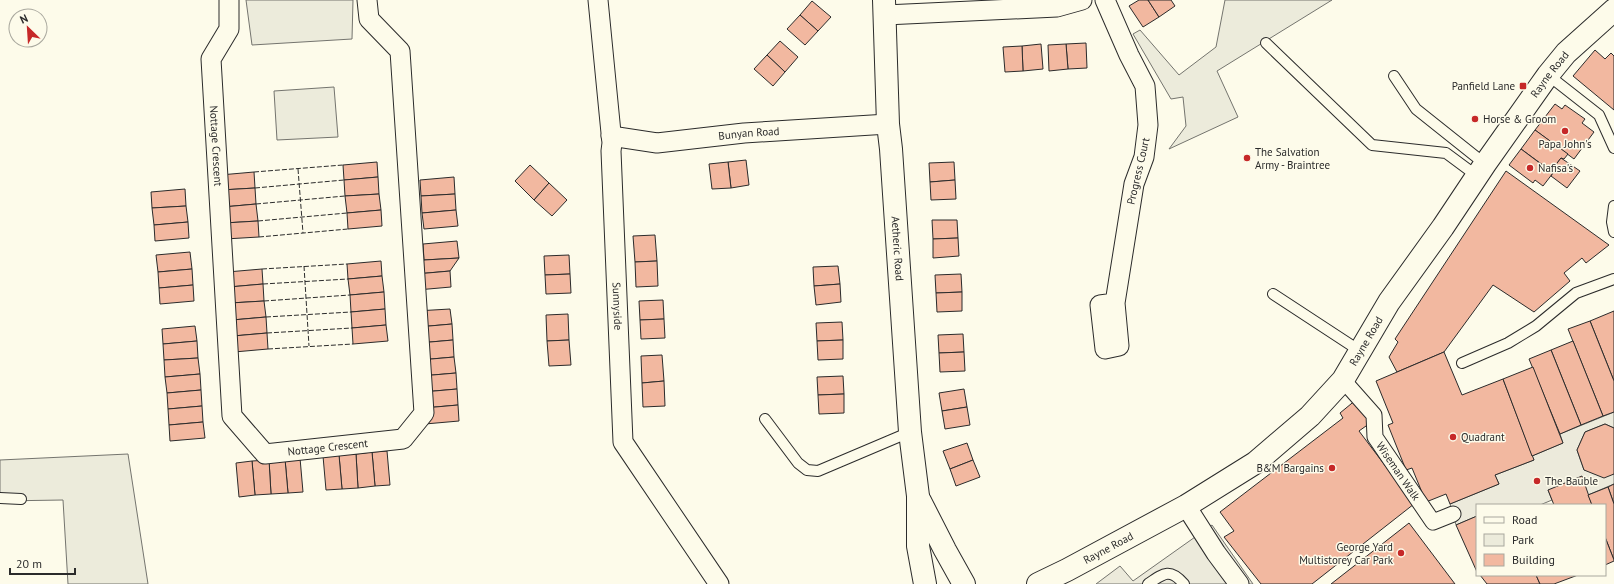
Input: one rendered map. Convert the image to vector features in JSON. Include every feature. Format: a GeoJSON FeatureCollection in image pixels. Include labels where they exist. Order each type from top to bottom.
{"type":"FeatureCollection","features":[{"type":"Feature","properties":{"kind":"main road","name":"Aetheric Road"},"geometry":{"type":"LineString","coordinates":[[884,8],[888,124],[891,149],[910,432],[918,496],[918,546],[925,584]]}},
{"type":"Feature","properties":{"kind":"main road","name":"Rayne Road"},"geometry":{"type":"LineString","coordinates":[[1038,584],[1186,506],[1255,463],[1310,416],[1343,380],[1389,302],[1443,227],[1548,75],[1566,53],[1614,10]]}},
{"type":"Feature","properties":{"kind":"main road","name":"Aetheric Road"},"geometry":{"type":"LineString","coordinates":[[918,496],[964,584]]}},
{"type":"Feature","properties":{"kind":"street","name":"Nottage Crescent"},"geometry":{"type":"LineString","coordinates":[[229,0],[229,29],[211,59],[232,416],[265,454],[403,439],[424,413],[400,51],[369,19],[367,0]]}},
{"type":"Feature","properties":{"kind":"street","name":"Sunnyside"},"geometry":{"type":"LineString","coordinates":[[598,0],[611,136],[623,442],[719,584]]}},
{"type":"Feature","properties":{"kind":"street"},"geometry":{"type":"LineString","coordinates":[[884,8],[1057,7],[1082,0]]}},
{"type":"Feature","properties":{"kind":"street","name":"Progress Court"},"geometry":{"type":"LineString","coordinates":[[1105,0],[1129,55],[1145,86],[1148,125],[1144,157],[1134,184],[1115,303]]}},
{"type":"Feature","properties":{"kind":"street","name":"Bunyan Road"},"geometry":{"type":"LineString","coordinates":[[611,136],[657,143],[744,132],[888,124]]}},
{"type":"Feature","properties":{"kind":"street","name":"Wiseman Walk"},"geometry":{"type":"LineString","coordinates":[[1343,380],[1374,416],[1375,437],[1433,522],[1453,514]]}},
{"type":"Feature","properties":{"kind":"street"},"geometry":{"type":"LineString","coordinates":[[1186,506],[1216,553],[1239,584]]}},
{"type":"Feature","properties":{"kind":"lane"},"geometry":{"type":"LineString","coordinates":[[1266,43],[1372,145],[1446,152],[1481,170]]}},
{"type":"Feature","properties":{"kind":"lane"},"geometry":{"type":"LineString","coordinates":[[1548,75],[1599,115],[1614,148]]}},
{"type":"Feature","properties":{"kind":"lane"},"geometry":{"type":"LineString","coordinates":[[1394,76],[1416,108],[1481,170]]}},
{"type":"Feature","properties":{"kind":"lane"},"geometry":{"type":"LineString","coordinates":[[1614,206],[1612,222],[1614,232]]}},
{"type":"Feature","properties":{"kind":"lane"},"geometry":{"type":"LineString","coordinates":[[1462,363],[1508,343],[1536,326],[1576,293],[1614,279]]}},
{"type":"Feature","properties":{"kind":"lane"},"geometry":{"type":"LineString","coordinates":[[1273,294],[1360,351]]}},
{"type":"Feature","properties":{"kind":"lane"},"geometry":{"type":"LineString","coordinates":[[765,419],[798,463],[807,470],[813,471],[827,468],[910,432]]}},
{"type":"Feature","properties":{"kind":"lane"},"geometry":{"type":"LineString","coordinates":[[0,498],[21,498]]}},
{"type":"Feature","properties":{"kind":"lane"},"geometry":{"type":"LineString","coordinates":[[1148,584],[1167,573],[1174,574],[1184,584]]}},
{"type":"Feature","properties":{"kind":"green space"},"geometry":{"type":"Polygon","coordinates":[[[246,0],[353,0],[352,39],[252,45],[246,0]]]}},
{"type":"Feature","properties":{"kind":"green space"},"geometry":{"type":"Polygon","coordinates":[[[1225,0],[1332,0],[1217,71],[1238,117],[1169,149],[1186,126],[1183,97],[1171,99],[1133,34],[1140,30],[1179,75],[1216,47],[1225,0]]]}},
{"type":"Feature","properties":{"kind":"green space"},"geometry":{"type":"Polygon","coordinates":[[[334,87],[338,137],[277,140],[274,91],[334,87]]]}},
{"type":"Feature","properties":{"kind":"green space"},"geometry":{"type":"Polygon","coordinates":[[[128,454],[148,584],[68,584],[63,500],[0,501],[0,460],[128,454]]]}},
{"type":"Feature","properties":{"kind":"shaded area"},"geometry":{"type":"Polygon","coordinates":[[[1614,412],[1614,428],[1605,424],[1585,432],[1577,450],[1584,470],[1614,474],[1614,484],[1588,495],[1548,490],[1552,500],[1542,504],[1476,504],[1476,516],[1456,525],[1450,504],[1499,484],[1495,475],[1534,460],[1532,456],[1563,443],[1560,434],[1614,412]]]}},
{"type":"Feature","properties":{"kind":"shaded area"},"geometry":{"type":"Polygon","coordinates":[[[1212,525],[1253,584],[1096,584],[1120,566],[1133,581],[1212,525]]]}},
{"type":"Feature","properties":{"kind":"building"},"geometry":{"type":"Polygon","coordinates":[[[1139,0],[1148,0],[1159,17],[1143,27],[1129,6],[1139,0]]]}},
{"type":"Feature","properties":{"kind":"building"},"geometry":{"type":"Polygon","coordinates":[[[1148,0],[1171,0],[1175,6],[1159,17],[1148,0]]]}},
{"type":"Feature","properties":{"kind":"building"},"geometry":{"type":"Polygon","coordinates":[[[812,1],[831,17],[818,31],[800,15],[812,1]]]}},
{"type":"Feature","properties":{"kind":"building"},"geometry":{"type":"Polygon","coordinates":[[[800,15],[818,31],[805,45],[787,29],[800,15]]]}},
{"type":"Feature","properties":{"kind":"building"},"geometry":{"type":"Polygon","coordinates":[[[780,41],[798,57],[785,72],[767,55],[780,41]]]}},
{"type":"Feature","properties":{"kind":"building"},"geometry":{"type":"Polygon","coordinates":[[[1086,43],[1087,68],[1068,69],[1066,44],[1086,43]]]}},
{"type":"Feature","properties":{"kind":"building"},"geometry":{"type":"Polygon","coordinates":[[[1041,44],[1043,69],[1023,71],[1022,46],[1041,44]]]}},
{"type":"Feature","properties":{"kind":"building"},"geometry":{"type":"Polygon","coordinates":[[[1066,44],[1068,69],[1049,71],[1048,45],[1066,44]]]}},
{"type":"Feature","properties":{"kind":"building"},"geometry":{"type":"Polygon","coordinates":[[[1022,46],[1023,71],[1005,72],[1003,47],[1022,46]]]}},
{"type":"Feature","properties":{"kind":"building"},"geometry":{"type":"Polygon","coordinates":[[[1595,50],[1605,59],[1611,53],[1614,56],[1614,110],[1573,76],[1595,50]]]}},
{"type":"Feature","properties":{"kind":"building"},"geometry":{"type":"Polygon","coordinates":[[[767,55],[785,72],[773,86],[754,69],[767,55]]]}},
{"type":"Feature","properties":{"kind":"building","name":"Papa John's"},"geometry":{"type":"Polygon","coordinates":[[[1555,104],[1562,109],[1565,105],[1585,119],[1582,123],[1594,132],[1574,159],[1535,130],[1555,104]]]}},
{"type":"Feature","properties":{"kind":"building"},"geometry":{"type":"Polygon","coordinates":[[[1535,130],[1568,154],[1564,159],[1561,158],[1551,171],[1521,149],[1535,130]]]}},
{"type":"Feature","properties":{"kind":"building","name":"Nafisa's"},"geometry":{"type":"Polygon","coordinates":[[[1521,149],[1553,173],[1543,186],[1535,180],[1533,183],[1509,165],[1521,149]]]}},
{"type":"Feature","properties":{"kind":"building"},"geometry":{"type":"Polygon","coordinates":[[[1561,158],[1580,171],[1567,188],[1551,176],[1553,173],[1551,171],[1561,158]]]}},
{"type":"Feature","properties":{"kind":"building"},"geometry":{"type":"Polygon","coordinates":[[[746,160],[749,185],[731,188],[728,162],[746,160]]]}},
{"type":"Feature","properties":{"kind":"building"},"geometry":{"type":"Polygon","coordinates":[[[377,162],[378,177],[344,180],[343,165],[377,162]]]}},
{"type":"Feature","properties":{"kind":"building"},"geometry":{"type":"Polygon","coordinates":[[[728,162],[731,188],[712,189],[709,164],[728,162]]]}},
{"type":"Feature","properties":{"kind":"building"},"geometry":{"type":"Polygon","coordinates":[[[954,162],[955,180],[930,182],[929,163],[954,162]]]}},
{"type":"Feature","properties":{"kind":"building"},"geometry":{"type":"Polygon","coordinates":[[[530,165],[549,183],[534,200],[515,181],[530,165]]]}},
{"type":"Feature","properties":{"kind":"building"},"geometry":{"type":"Polygon","coordinates":[[[1506,171],[1609,245],[1586,263],[1582,258],[1564,273],[1570,281],[1534,312],[1493,285],[1444,352],[1397,372],[1389,357],[1398,342],[1395,339],[1506,171]]]}},
{"type":"Feature","properties":{"kind":"building"},"geometry":{"type":"Polygon","coordinates":[[[254,172],[255,188],[221,190],[220,175],[254,172]]]}},
{"type":"Feature","properties":{"kind":"building"},"geometry":{"type":"Polygon","coordinates":[[[378,177],[379,194],[345,196],[344,180],[378,177]]]}},
{"type":"Feature","properties":{"kind":"building"},"geometry":{"type":"Polygon","coordinates":[[[454,177],[455,194],[421,196],[420,180],[454,177]]]}},
{"type":"Feature","properties":{"kind":"building"},"geometry":{"type":"Polygon","coordinates":[[[955,180],[956,199],[931,200],[930,182],[955,180]]]}},
{"type":"Feature","properties":{"kind":"building"},"geometry":{"type":"Polygon","coordinates":[[[549,183],[567,200],[552,216],[534,200],[549,183]]]}},
{"type":"Feature","properties":{"kind":"building"},"geometry":{"type":"Polygon","coordinates":[[[255,188],[256,204],[223,207],[221,190],[255,188]]]}},
{"type":"Feature","properties":{"kind":"building"},"geometry":{"type":"Polygon","coordinates":[[[185,189],[186,206],[152,208],[151,192],[185,189]]]}},
{"type":"Feature","properties":{"kind":"building"},"geometry":{"type":"Polygon","coordinates":[[[379,194],[381,210],[347,213],[345,196],[379,194]]]}},
{"type":"Feature","properties":{"kind":"building"},"geometry":{"type":"Polygon","coordinates":[[[455,194],[456,210],[422,213],[421,196],[455,194]]]}},
{"type":"Feature","properties":{"kind":"building"},"geometry":{"type":"Polygon","coordinates":[[[256,204],[258,221],[224,223],[223,207],[256,204]]]}},
{"type":"Feature","properties":{"kind":"building"},"geometry":{"type":"Polygon","coordinates":[[[186,206],[188,222],[154,225],[152,208],[186,206]]]}},
{"type":"Feature","properties":{"kind":"building"},"geometry":{"type":"Polygon","coordinates":[[[381,210],[382,226],[348,229],[347,213],[381,210]]]}},
{"type":"Feature","properties":{"kind":"building"},"geometry":{"type":"Polygon","coordinates":[[[456,210],[458,226],[424,229],[422,213],[456,210]]]}},
{"type":"Feature","properties":{"kind":"building"},"geometry":{"type":"Polygon","coordinates":[[[932,220],[957,220],[958,238],[933,239],[932,220]]]}},
{"type":"Feature","properties":{"kind":"building"},"geometry":{"type":"Polygon","coordinates":[[[258,221],[259,237],[225,239],[224,223],[258,221]]]}},
{"type":"Feature","properties":{"kind":"building"},"geometry":{"type":"Polygon","coordinates":[[[188,222],[189,238],[155,241],[154,225],[188,222]]]}},
{"type":"Feature","properties":{"kind":"building"},"geometry":{"type":"Polygon","coordinates":[[[655,235],[657,261],[635,262],[633,236],[655,235]]]}},
{"type":"Feature","properties":{"kind":"building"},"geometry":{"type":"Polygon","coordinates":[[[958,238],[959,256],[933,258],[933,239],[958,238]]]}},
{"type":"Feature","properties":{"kind":"building"},"geometry":{"type":"Polygon","coordinates":[[[457,241],[459,258],[424,260],[423,244],[457,241]]]}},
{"type":"Feature","properties":{"kind":"building"},"geometry":{"type":"Polygon","coordinates":[[[190,252],[192,269],[158,272],[156,255],[190,252]]]}},
{"type":"Feature","properties":{"kind":"building"},"geometry":{"type":"Polygon","coordinates":[[[569,255],[570,274],[545,275],[544,256],[569,255]]]}},
{"type":"Feature","properties":{"kind":"building"},"geometry":{"type":"Polygon","coordinates":[[[459,258],[450,271],[416,274],[424,260],[459,258]]]}},
{"type":"Feature","properties":{"kind":"building"},"geometry":{"type":"Polygon","coordinates":[[[381,261],[382,276],[348,279],[347,264],[381,261]]]}},
{"type":"Feature","properties":{"kind":"building"},"geometry":{"type":"Polygon","coordinates":[[[657,261],[658,286],[636,287],[635,262],[657,261]]]}},
{"type":"Feature","properties":{"kind":"building"},"geometry":{"type":"Polygon","coordinates":[[[838,266],[840,284],[814,286],[813,267],[838,266]]]}},
{"type":"Feature","properties":{"kind":"building"},"geometry":{"type":"Polygon","coordinates":[[[192,269],[193,285],[159,288],[158,272],[192,269]]]}},
{"type":"Feature","properties":{"kind":"building"},"geometry":{"type":"Polygon","coordinates":[[[262,269],[263,284],[229,287],[227,272],[262,269]]]}},
{"type":"Feature","properties":{"kind":"building"},"geometry":{"type":"Polygon","coordinates":[[[450,271],[451,287],[417,290],[416,274],[450,271]]]}},
{"type":"Feature","properties":{"kind":"building"},"geometry":{"type":"Polygon","coordinates":[[[570,274],[571,293],[546,294],[545,275],[570,274]]]}},
{"type":"Feature","properties":{"kind":"building"},"geometry":{"type":"Polygon","coordinates":[[[961,274],[962,292],[936,293],[935,275],[961,274]]]}},
{"type":"Feature","properties":{"kind":"building"},"geometry":{"type":"Polygon","coordinates":[[[382,276],[384,292],[350,295],[348,279],[382,276]]]}},
{"type":"Feature","properties":{"kind":"building"},"geometry":{"type":"Polygon","coordinates":[[[263,284],[264,301],[230,303],[229,287],[263,284]]]}},
{"type":"Feature","properties":{"kind":"building"},"geometry":{"type":"Polygon","coordinates":[[[840,284],[841,302],[816,305],[814,286],[840,284]]]}},
{"type":"Feature","properties":{"kind":"building"},"geometry":{"type":"Polygon","coordinates":[[[193,285],[194,301],[160,304],[159,288],[193,285]]]}},
{"type":"Feature","properties":{"kind":"building"},"geometry":{"type":"Polygon","coordinates":[[[384,292],[385,309],[351,312],[350,295],[384,292]]]}},
{"type":"Feature","properties":{"kind":"building"},"geometry":{"type":"Polygon","coordinates":[[[962,292],[962,311],[937,312],[936,293],[962,292]]]}},
{"type":"Feature","properties":{"kind":"building"},"geometry":{"type":"Polygon","coordinates":[[[663,300],[664,319],[640,320],[639,301],[663,300]]]}},
{"type":"Feature","properties":{"kind":"building"},"geometry":{"type":"Polygon","coordinates":[[[264,301],[266,317],[232,320],[230,303],[264,301]]]}},
{"type":"Feature","properties":{"kind":"building"},"geometry":{"type":"Polygon","coordinates":[[[385,309],[386,325],[352,328],[351,312],[385,309]]]}},
{"type":"Feature","properties":{"kind":"building"},"geometry":{"type":"Polygon","coordinates":[[[450,309],[452,324],[418,327],[416,311],[450,309]]]}},
{"type":"Feature","properties":{"kind":"building"},"geometry":{"type":"Polygon","coordinates":[[[1614,311],[1614,381],[1590,321],[1614,311]]]}},
{"type":"Feature","properties":{"kind":"building"},"geometry":{"type":"Polygon","coordinates":[[[568,314],[569,340],[547,341],[546,315],[568,314]]]}},
{"type":"Feature","properties":{"kind":"building"},"geometry":{"type":"Polygon","coordinates":[[[266,317],[267,333],[233,336],[232,320],[266,317]]]}},
{"type":"Feature","properties":{"kind":"building"},"geometry":{"type":"Polygon","coordinates":[[[664,319],[665,338],[641,339],[640,320],[664,319]]]}},
{"type":"Feature","properties":{"kind":"building"},"geometry":{"type":"Polygon","coordinates":[[[1590,321],[1614,381],[1614,412],[1603,416],[1568,329],[1590,321]]]}},
{"type":"Feature","properties":{"kind":"building"},"geometry":{"type":"Polygon","coordinates":[[[842,322],[843,340],[817,341],[816,323],[842,322]]]}},
{"type":"Feature","properties":{"kind":"building"},"geometry":{"type":"Polygon","coordinates":[[[452,324],[453,340],[419,343],[418,327],[452,324]]]}},
{"type":"Feature","properties":{"kind":"building"},"geometry":{"type":"Polygon","coordinates":[[[386,325],[388,341],[353,344],[352,328],[386,325]]]}},
{"type":"Feature","properties":{"kind":"building"},"geometry":{"type":"Polygon","coordinates":[[[195,326],[197,341],[163,344],[162,329],[195,326]]]}},
{"type":"Feature","properties":{"kind":"building"},"geometry":{"type":"Polygon","coordinates":[[[267,333],[268,349],[234,352],[233,336],[267,333]]]}},
{"type":"Feature","properties":{"kind":"building"},"geometry":{"type":"Polygon","coordinates":[[[963,334],[964,352],[939,353],[938,335],[963,334]]]}},
{"type":"Feature","properties":{"kind":"building"},"geometry":{"type":"Polygon","coordinates":[[[453,340],[454,357],[420,360],[419,343],[453,340]]]}},
{"type":"Feature","properties":{"kind":"building"},"geometry":{"type":"Polygon","coordinates":[[[569,340],[571,365],[549,366],[547,341],[569,340]]]}},
{"type":"Feature","properties":{"kind":"building"},"geometry":{"type":"Polygon","coordinates":[[[843,340],[843,359],[818,360],[817,341],[843,340]]]}},
{"type":"Feature","properties":{"kind":"building"},"geometry":{"type":"Polygon","coordinates":[[[197,341],[198,358],[164,360],[163,344],[197,341]]]}},
{"type":"Feature","properties":{"kind":"building"},"geometry":{"type":"Polygon","coordinates":[[[1573,341],[1603,416],[1581,425],[1551,350],[1573,341]]]}},
{"type":"Feature","properties":{"kind":"building"},"geometry":{"type":"Polygon","coordinates":[[[1551,350],[1581,425],[1560,434],[1529,359],[1551,350]]]}},
{"type":"Feature","properties":{"kind":"building"},"geometry":{"type":"Polygon","coordinates":[[[964,352],[965,371],[940,372],[939,353],[964,352]]]}},
{"type":"Feature","properties":{"kind":"building"},"geometry":{"type":"Polygon","coordinates":[[[1444,352],[1462,395],[1503,379],[1534,460],[1495,475],[1499,484],[1450,504],[1446,494],[1426,502],[1412,468],[1406,470],[1388,425],[1393,423],[1376,381],[1444,352]]]}},
{"type":"Feature","properties":{"kind":"building"},"geometry":{"type":"Polygon","coordinates":[[[662,355],[664,381],[642,383],[641,356],[662,355]]]}},
{"type":"Feature","properties":{"kind":"building"},"geometry":{"type":"Polygon","coordinates":[[[454,357],[456,373],[421,376],[420,360],[454,357]]]}},
{"type":"Feature","properties":{"kind":"building"},"geometry":{"type":"Polygon","coordinates":[[[198,358],[200,374],[165,377],[164,360],[198,358]]]}},
{"type":"Feature","properties":{"kind":"building"},"geometry":{"type":"Polygon","coordinates":[[[1533,367],[1563,443],[1532,456],[1503,379],[1533,367]]]}},
{"type":"Feature","properties":{"kind":"building"},"geometry":{"type":"Polygon","coordinates":[[[456,373],[457,389],[423,392],[421,376],[456,373]]]}},
{"type":"Feature","properties":{"kind":"building"},"geometry":{"type":"Polygon","coordinates":[[[200,374],[201,390],[167,393],[165,377],[200,374]]]}},
{"type":"Feature","properties":{"kind":"building"},"geometry":{"type":"Polygon","coordinates":[[[843,376],[844,394],[818,395],[817,377],[843,376]]]}},
{"type":"Feature","properties":{"kind":"building"},"geometry":{"type":"Polygon","coordinates":[[[664,381],[665,406],[643,407],[642,383],[664,381]]]}},
{"type":"Feature","properties":{"kind":"building"},"geometry":{"type":"Polygon","coordinates":[[[457,389],[458,405],[424,408],[423,392],[457,389]]]}},
{"type":"Feature","properties":{"kind":"building"},"geometry":{"type":"Polygon","coordinates":[[[964,389],[967,407],[942,411],[939,393],[964,389]]]}},
{"type":"Feature","properties":{"kind":"building"},"geometry":{"type":"Polygon","coordinates":[[[201,390],[202,406],[168,409],[167,393],[201,390]]]}},
{"type":"Feature","properties":{"kind":"building"},"geometry":{"type":"Polygon","coordinates":[[[844,394],[844,413],[819,414],[818,395],[844,394]]]}},
{"type":"Feature","properties":{"kind":"building","name":"B&M Bargains"},"geometry":{"type":"Polygon","coordinates":[[[1357,399],[1373,421],[1359,431],[1414,504],[1312,584],[1261,584],[1224,537],[1234,531],[1220,512],[1343,418],[1340,413],[1357,399]]]}},
{"type":"Feature","properties":{"kind":"building"},"geometry":{"type":"Polygon","coordinates":[[[458,405],[459,421],[425,424],[424,408],[458,405]]]}},
{"type":"Feature","properties":{"kind":"building"},"geometry":{"type":"Polygon","coordinates":[[[202,406],[203,422],[169,425],[168,409],[202,406]]]}},
{"type":"Feature","properties":{"kind":"building"},"geometry":{"type":"Polygon","coordinates":[[[967,407],[970,425],[945,429],[942,411],[967,407]]]}},
{"type":"Feature","properties":{"kind":"building"},"geometry":{"type":"Polygon","coordinates":[[[203,422],[205,438],[170,441],[169,425],[203,422]]]}},
{"type":"Feature","properties":{"kind":"building"},"geometry":{"type":"Polygon","coordinates":[[[1605,424],[1614,428],[1614,474],[1604,478],[1584,470],[1577,450],[1585,432],[1605,424]]]}},
{"type":"Feature","properties":{"kind":"building"},"geometry":{"type":"Polygon","coordinates":[[[967,443],[973,460],[950,469],[943,451],[967,443]]]}},
{"type":"Feature","properties":{"kind":"building"},"geometry":{"type":"Polygon","coordinates":[[[387,451],[390,485],[375,486],[372,452],[387,451]]]}},
{"type":"Feature","properties":{"kind":"building"},"geometry":{"type":"Polygon","coordinates":[[[372,452],[375,486],[358,488],[356,454],[372,452]]]}},
{"type":"Feature","properties":{"kind":"building"},"geometry":{"type":"Polygon","coordinates":[[[356,454],[358,488],[342,489],[339,455],[356,454]]]}},
{"type":"Feature","properties":{"kind":"building"},"geometry":{"type":"Polygon","coordinates":[[[339,455],[342,489],[326,490],[323,456],[339,455]]]}},
{"type":"Feature","properties":{"kind":"building"},"geometry":{"type":"Polygon","coordinates":[[[300,458],[303,492],[288,493],[285,459],[300,458]]]}},
{"type":"Feature","properties":{"kind":"building"},"geometry":{"type":"Polygon","coordinates":[[[285,459],[288,493],[271,494],[269,460],[285,459]]]}},
{"type":"Feature","properties":{"kind":"building"},"geometry":{"type":"Polygon","coordinates":[[[269,460],[271,494],[255,495],[252,461],[269,460]]]}},
{"type":"Feature","properties":{"kind":"building"},"geometry":{"type":"Polygon","coordinates":[[[973,460],[980,477],[956,486],[950,469],[973,460]]]}},
{"type":"Feature","properties":{"kind":"building"},"geometry":{"type":"Polygon","coordinates":[[[252,461],[255,495],[239,497],[236,463],[252,461]]]}},
{"type":"Feature","properties":{"kind":"building"},"geometry":{"type":"Polygon","coordinates":[[[1582,476],[1592,504],[1554,504],[1548,490],[1582,476]]]}},
{"type":"Feature","properties":{"kind":"building"},"geometry":{"type":"Polygon","coordinates":[[[1614,484],[1614,504],[1608,487],[1614,484]]]}},
{"type":"Feature","properties":{"kind":"building"},"geometry":{"type":"Polygon","coordinates":[[[1608,487],[1614,504],[1614,560],[1606,540],[1606,504],[1592,504],[1588,495],[1608,487]]]}},
{"type":"Feature","properties":{"kind":"building"},"geometry":{"type":"Polygon","coordinates":[[[1476,516],[1476,570],[1456,525],[1476,516]]]}},
{"type":"Feature","properties":{"kind":"building","name":"George Yard Multistorey Car Park"},"geometry":{"type":"Polygon","coordinates":[[[1409,523],[1455,584],[1331,584],[1409,523]]]}},
{"type":"Feature","properties":{"kind":"building"},"geometry":{"type":"Polygon","coordinates":[[[1606,540],[1614,560],[1606,565],[1606,540]]]}},
{"type":"Feature","properties":{"kind":"building"},"geometry":{"type":"Polygon","coordinates":[[[1481,576],[1536,576],[1540,584],[1487,584],[1481,576]]]}},
{"type":"Feature","properties":{"kind":"building"},"geometry":{"type":"Polygon","coordinates":[[[1536,576],[1575,576],[1554,584],[1540,584],[1536,576]]]}},
{"type":"Feature","properties":{"kind":"fence"},"geometry":{"type":"LineString","coordinates":[[254,172],[343,165]]}},
{"type":"Feature","properties":{"kind":"fence"},"geometry":{"type":"LineString","coordinates":[[298,169],[303,233]]}},
{"type":"Feature","properties":{"kind":"fence"},"geometry":{"type":"LineString","coordinates":[[255,188],[344,180]]}},
{"type":"Feature","properties":{"kind":"fence"},"geometry":{"type":"LineString","coordinates":[[256,204],[345,196]]}},
{"type":"Feature","properties":{"kind":"fence"},"geometry":{"type":"LineString","coordinates":[[258,221],[347,213]]}},
{"type":"Feature","properties":{"kind":"fence"},"geometry":{"type":"LineString","coordinates":[[259,237],[348,229]]}},
{"type":"Feature","properties":{"kind":"fence"},"geometry":{"type":"LineString","coordinates":[[262,269],[347,264]]}},
{"type":"Feature","properties":{"kind":"fence"},"geometry":{"type":"LineString","coordinates":[[304,266],[309,346]]}},
{"type":"Feature","properties":{"kind":"fence"},"geometry":{"type":"LineString","coordinates":[[263,284],[348,279]]}},
{"type":"Feature","properties":{"kind":"fence"},"geometry":{"type":"LineString","coordinates":[[264,301],[350,295]]}},
{"type":"Feature","properties":{"kind":"fence"},"geometry":{"type":"LineString","coordinates":[[266,317],[351,312]]}},
{"type":"Feature","properties":{"kind":"fence"},"geometry":{"type":"LineString","coordinates":[[267,333],[352,328]]}},
{"type":"Feature","properties":{"kind":"fence"},"geometry":{"type":"LineString","coordinates":[[268,349],[353,344]]}},
{"type":"Feature","properties":{"kind":"place","name":"Panfield Lane"},"geometry":{"type":"Point","coordinates":[1523,86]}},
{"type":"Feature","properties":{"kind":"place","name":"Horse & Groom"},"geometry":{"type":"Point","coordinates":[1475,119]}},
{"type":"Feature","properties":{"kind":"place","name":"Papa John's"},"geometry":{"type":"Point","coordinates":[1565,131]}},
{"type":"Feature","properties":{"kind":"place","name":"The Salvation Army - Braintree"},"geometry":{"type":"Point","coordinates":[1247,158]}},
{"type":"Feature","properties":{"kind":"place","name":"Nafisa's"},"geometry":{"type":"Point","coordinates":[1530,168]}},
{"type":"Feature","properties":{"kind":"place","name":"Quadrant"},"geometry":{"type":"Point","coordinates":[1453,437]}},
{"type":"Feature","properties":{"kind":"place","name":"B&M Bargains"},"geometry":{"type":"Point","coordinates":[1332,468]}},
{"type":"Feature","properties":{"kind":"place","name":"The Bauble"},"geometry":{"type":"Point","coordinates":[1537,481]}},
{"type":"Feature","properties":{"kind":"place","name":"George Yard Multistorey Car Park"},"geometry":{"type":"Point","coordinates":[1401,553]}}]}
